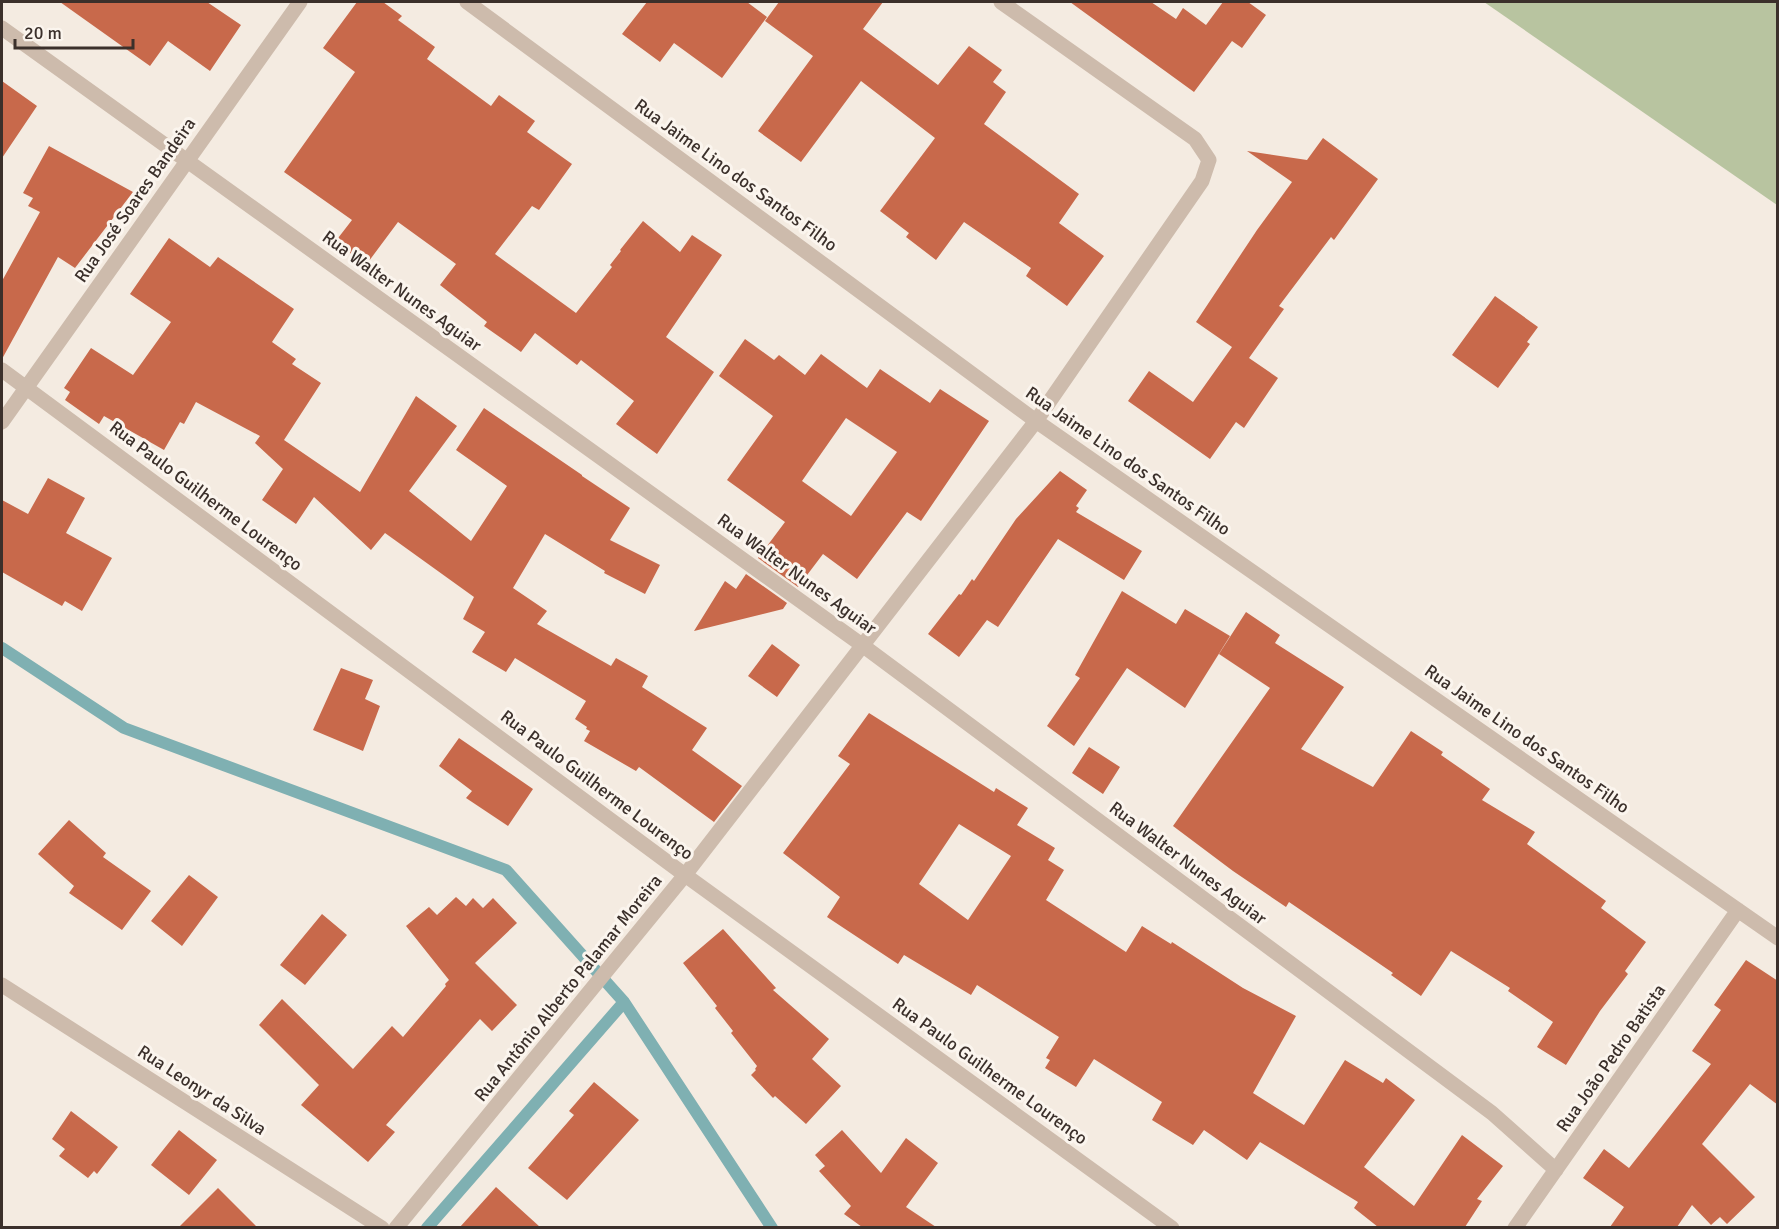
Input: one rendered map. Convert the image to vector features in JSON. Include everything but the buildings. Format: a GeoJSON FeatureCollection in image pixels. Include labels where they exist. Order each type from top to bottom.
{"type":"FeatureCollection","features":[{"type":"Feature","properties":{"kind":"street","name":"Rua José Soares Bandeira"},"geometry":{"type":"LineString","coordinates":[[2,422],[300,2]]}},
{"type":"Feature","properties":{"kind":"street","name":"Rua Jaime Lino dos Santos Filho"},"geometry":{"type":"LineString","coordinates":[[467,2],[1036,422],[1778,938]]}},
{"type":"Feature","properties":{"kind":"street","name":"Rua Antônio Alberto Palamar Moreira"},"geometry":{"type":"LineString","coordinates":[[396,1227],[685,875],[1036,422],[1202,181],[1209,160],[1195,139],[1001,2]]}},
{"type":"Feature","properties":{"kind":"street","name":"Rua Walter Nunes Aguiar"},"geometry":{"type":"LineString","coordinates":[[2,28],[862,645],[1492,1113],[1556,1170]]}},
{"type":"Feature","properties":{"kind":"street","name":"Rua Paulo Guilherme Lourenço"},"geometry":{"type":"LineString","coordinates":[[2,370],[685,875],[1172,1227]]}},
{"type":"Feature","properties":{"kind":"street","name":"Rua João Pedro Batista"},"geometry":{"type":"LineString","coordinates":[[1515,1227],[1738,910]]}},
{"type":"Feature","properties":{"kind":"street","name":"Rua Leonyr da Silva"},"geometry":{"type":"LineString","coordinates":[[2,985],[382,1227]]}},
{"type":"Feature","properties":{"kind":"green space"},"geometry":{"type":"Polygon","coordinates":[[[1484,2],[1777,2],[1777,205],[1484,2]]]}},
{"type":"Feature","properties":{"kind":"waterway"},"geometry":{"type":"LineString","coordinates":[[2,648],[124,728],[506,870],[624,1002],[772,1228]]}},
{"type":"Feature","properties":{"kind":"waterway"},"geometry":{"type":"LineString","coordinates":[[427,1228],[624,1002]]}}]}
